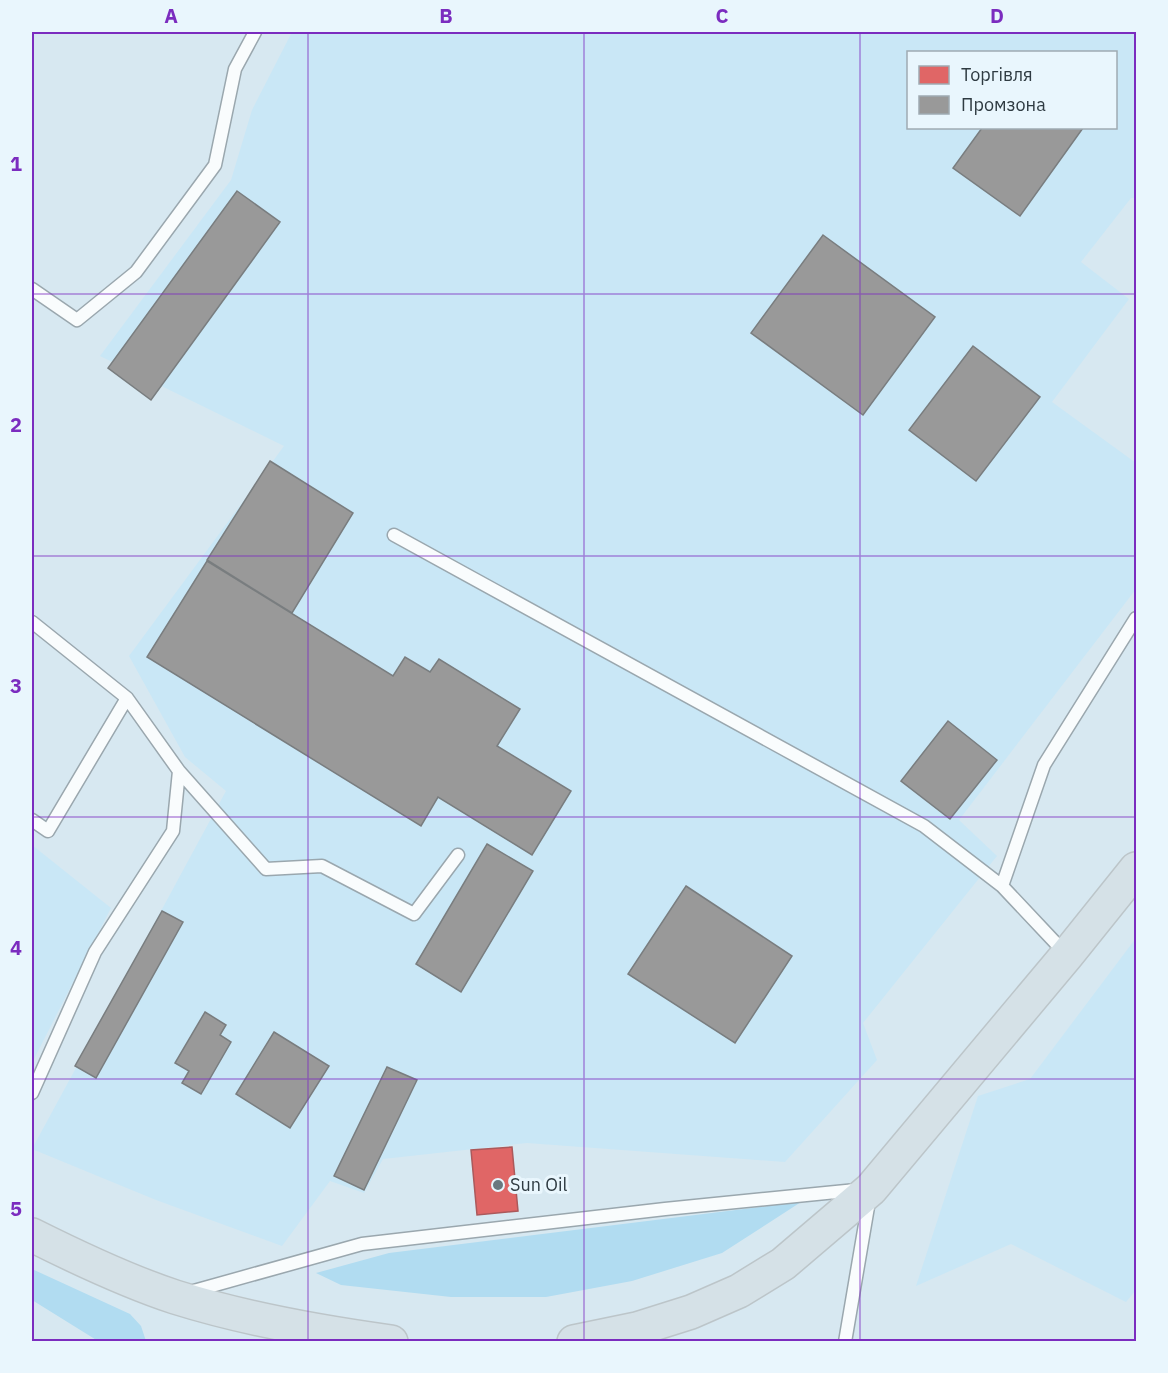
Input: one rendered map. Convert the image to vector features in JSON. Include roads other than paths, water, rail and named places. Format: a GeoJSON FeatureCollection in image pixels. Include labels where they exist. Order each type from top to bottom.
{"type":"FeatureCollection","features":[{"type":"Feature","properties":{"kind":"highway"},"geometry":{"type":"LineString","coordinates":[[574,1341],[637,1329],[691,1312],[739,1291],[783,1264],[871,1189],[1137,868]]}},
{"type":"Feature","properties":{"kind":"highway"},"geometry":{"type":"LineString","coordinates":[[32,1235],[113,1273],[174,1297],[298,1328],[391,1341]]}},
{"type":"Feature","properties":{"kind":"lane"},"geometry":{"type":"LineString","coordinates":[[32,289],[77,320],[136,272],[215,165],[235,69],[255,32]]}},
{"type":"Feature","properties":{"kind":"lane"},"geometry":{"type":"LineString","coordinates":[[394,535],[924,826],[1002,886],[1067,955]]}},
{"type":"Feature","properties":{"kind":"lane"},"geometry":{"type":"LineString","coordinates":[[1002,886],[1044,765],[1137,618]]}},
{"type":"Feature","properties":{"kind":"lane"},"geometry":{"type":"LineString","coordinates":[[32,622],[127,698],[179,771],[266,869],[322,866],[414,914],[458,855]]}},
{"type":"Feature","properties":{"kind":"lane"},"geometry":{"type":"LineString","coordinates":[[32,820],[48,831],[127,698]]}},
{"type":"Feature","properties":{"kind":"lane"},"geometry":{"type":"LineString","coordinates":[[32,1093],[95,952],[173,831],[179,771]]}},
{"type":"Feature","properties":{"kind":"lane"},"geometry":{"type":"LineString","coordinates":[[174,1297],[363,1244],[665,1209],[871,1189],[845,1341]]}},
{"type":"Feature","properties":{"kind":"place","name":"Sun Oil"},"geometry":{"type":"Point","coordinates":[498,1185]}}]}
